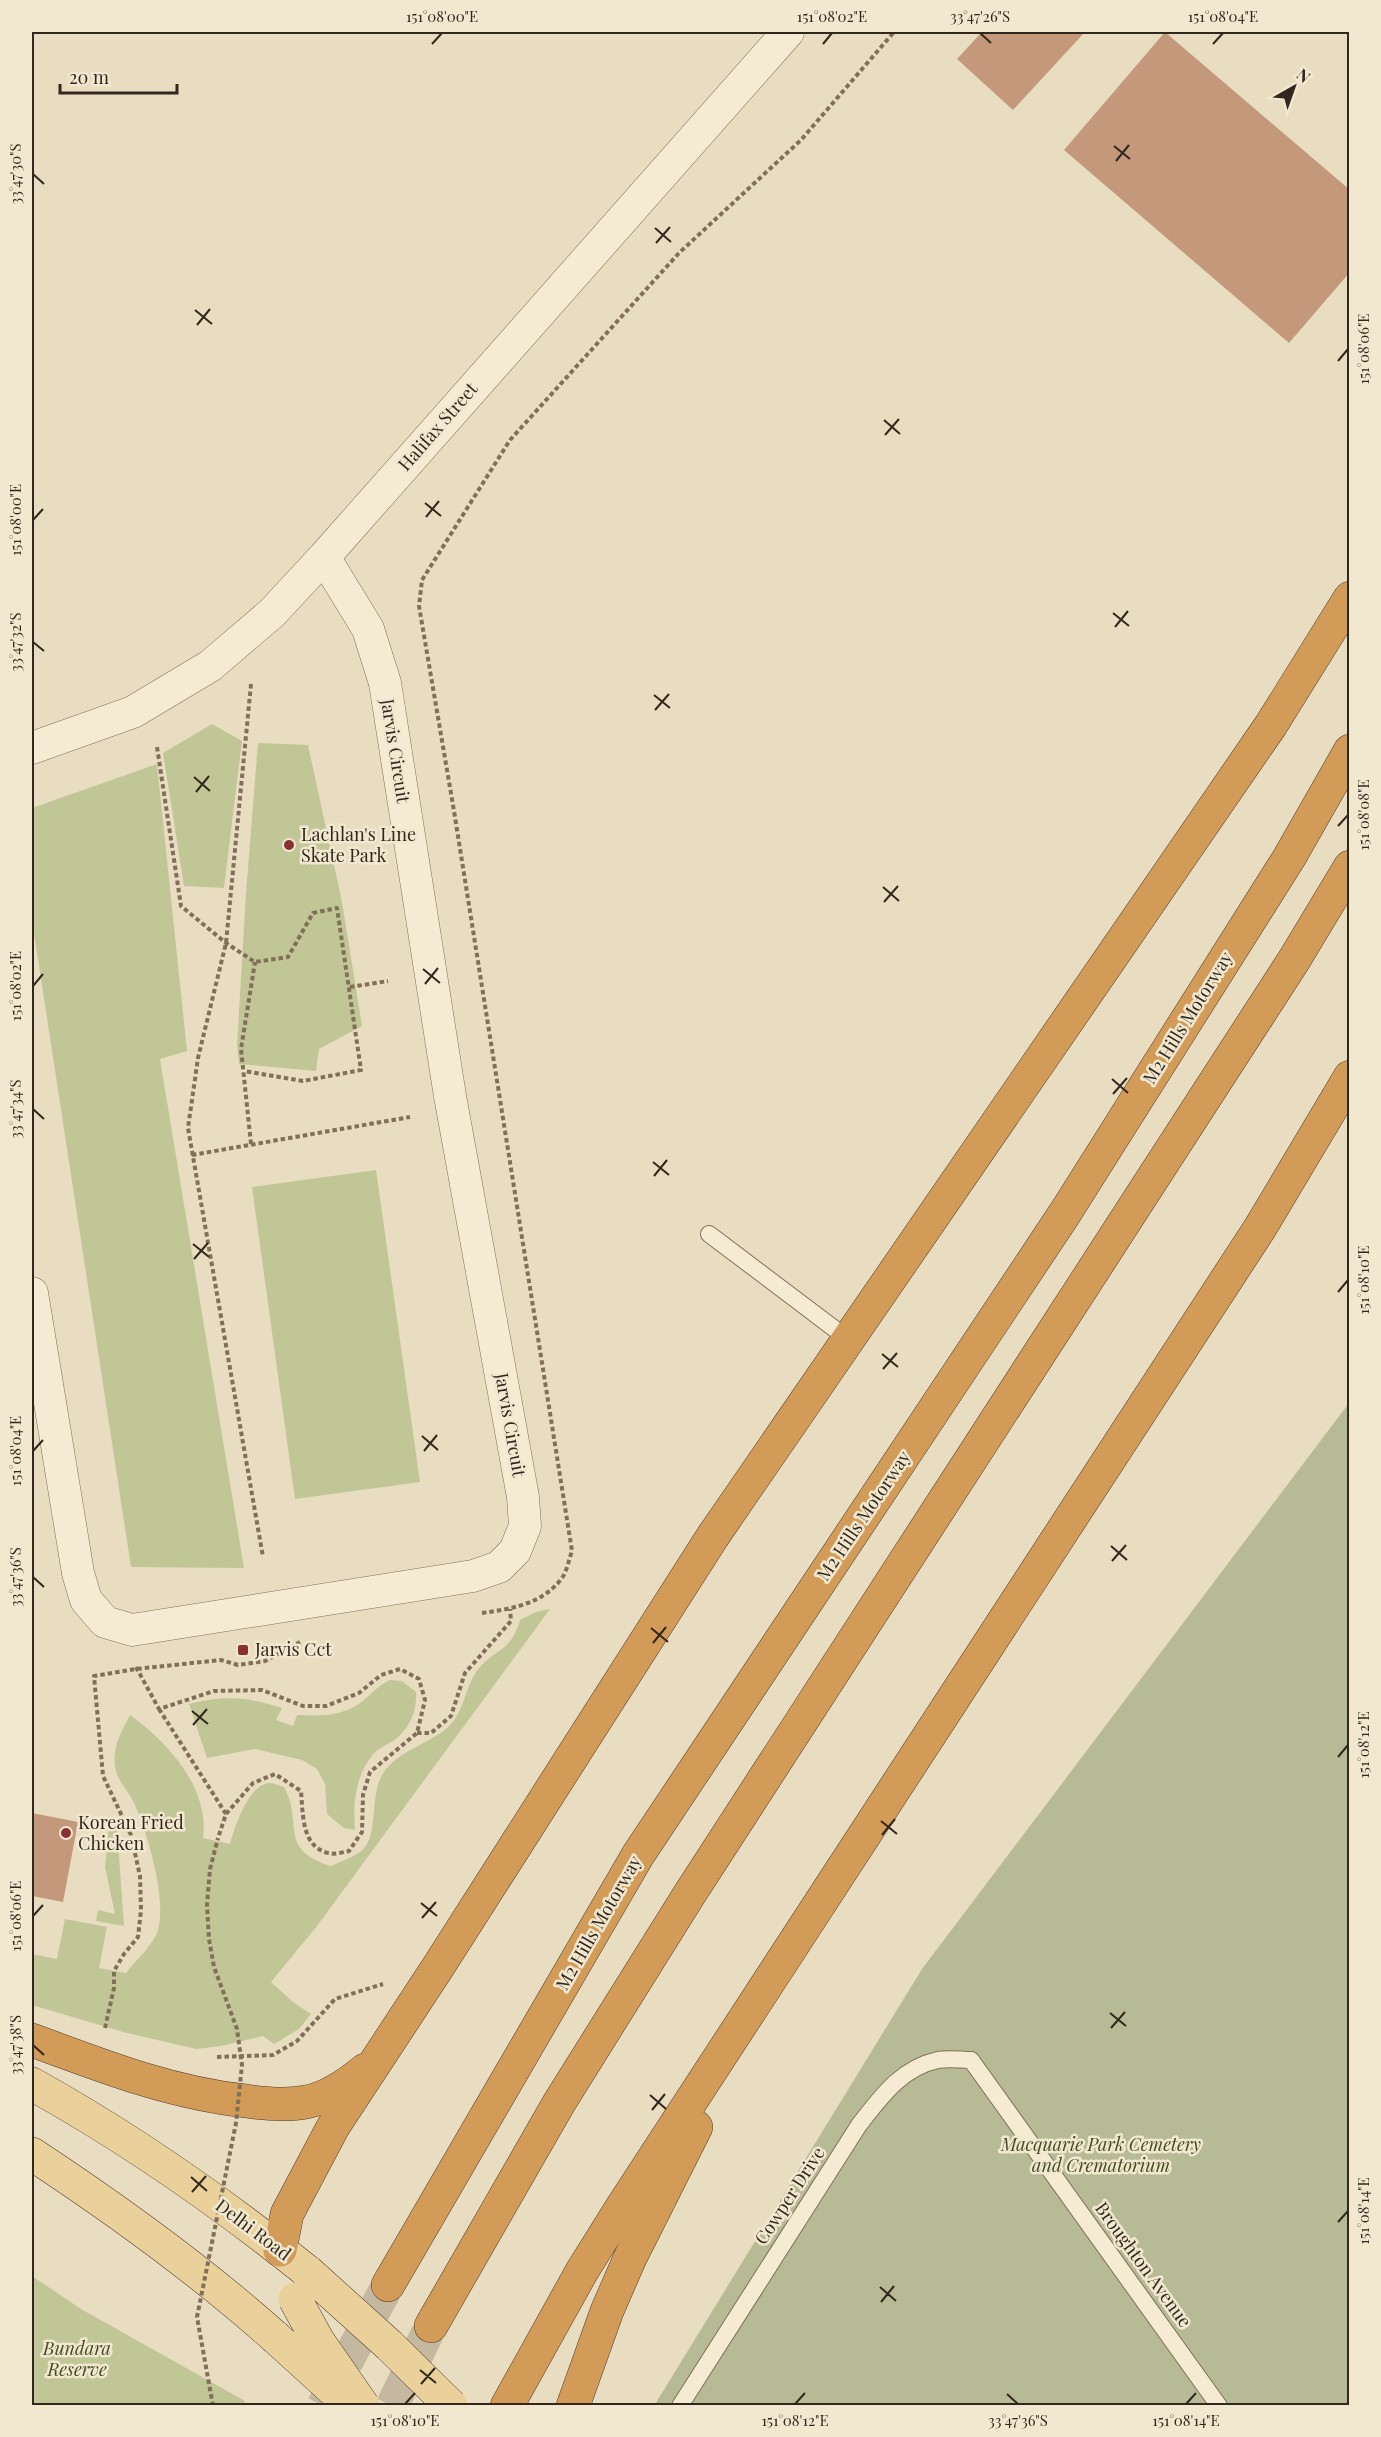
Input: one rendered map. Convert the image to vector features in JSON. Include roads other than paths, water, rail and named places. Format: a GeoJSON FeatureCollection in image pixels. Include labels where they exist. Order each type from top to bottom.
{"type":"FeatureCollection","features":[{"type":"Feature","properties":{"kind":"highway"},"geometry":{"type":"LineString","coordinates":[[280,2250],[287,2214],[295,2195],[333,2127],[379,2059],[713,1536],[1271,725],[1350,598]]}},
{"type":"Feature","properties":{"kind":"highway","name":"M2 Hills Motorway"},"geometry":{"type":"LineString","coordinates":[[388,2285],[638,1855],[1065,1213],[1289,858],[1350,751]]}},
{"type":"Feature","properties":{"kind":"highway"},"geometry":{"type":"LineString","coordinates":[[431,2326],[559,2103],[689,1895],[1294,960],[1350,867]]}},
{"type":"Feature","properties":{"kind":"highway"},"geometry":{"type":"LineString","coordinates":[[507,2406],[582,2271],[622,2206],[1260,1228],[1350,1077]]}},
{"type":"Feature","properties":{"kind":"highway"},"geometry":{"type":"LineString","coordinates":[[573,2406],[603,2322],[630,2258],[772,1978]]}},
{"type":"Feature","properties":{"kind":"highway"},"geometry":{"type":"LineString","coordinates":[[32,2040],[141,2080],[265,2104],[308,2102],[324,2096],[342,2087],[379,2059]]}},
{"type":"Feature","properties":{"kind":"main road","name":"Delhi Road"},"geometry":{"type":"LineString","coordinates":[[32,2084],[76,2108],[148,2154],[280,2250]]}},
{"type":"Feature","properties":{"kind":"main road"},"geometry":{"type":"LineString","coordinates":[[32,2154],[98,2198],[184,2261],[275,2337],[350,2406]]}},
{"type":"Feature","properties":{"kind":"main road"},"geometry":{"type":"LineString","coordinates":[[280,2250],[284,2271],[302,2286],[318,2341],[363,2406]]}},
{"type":"Feature","properties":{"kind":"main road","name":"Delhi Road"},"geometry":{"type":"LineString","coordinates":[[302,2286],[389,2345],[451,2406]]}},
{"type":"Feature","properties":{"kind":"street","name":"Halifax Street"},"geometry":{"type":"LineString","coordinates":[[32,748],[133,712],[210,666],[272,612],[324,558],[788,32]]}},
{"type":"Feature","properties":{"kind":"street","name":"Jarvis Circuit"},"geometry":{"type":"LineString","coordinates":[[32,1293],[78,1573],[86,1600],[105,1622],[132,1630],[473,1576],[499,1567],[515,1551],[525,1526],[523,1497],[450,1096],[385,683],[368,629],[324,558]]}},
{"type":"Feature","properties":{"kind":"lane"},"geometry":{"type":"LineString","coordinates":[[709,1234],[848,1339]]}},
{"type":"Feature","properties":{"kind":"lane","name":"Cowper Drive"},"geometry":{"type":"LineString","coordinates":[[680,2406],[859,2125],[890,2085],[917,2068],[939,2060],[972,2060]]}},
{"type":"Feature","properties":{"kind":"lane","name":"Broughton Avenue"},"geometry":{"type":"LineString","coordinates":[[972,2060],[1219,2406]]}},
{"type":"Feature","properties":{"kind":"tunnel"},"geometry":{"type":"LineString","coordinates":[[323,2406],[388,2285]]}},
{"type":"Feature","properties":{"kind":"tunnel"},"geometry":{"type":"LineString","coordinates":[[392,2406],[431,2326]]}},
{"type":"Feature","properties":{"kind":"place","name":"Lachlan's Line Skate Park"},"geometry":{"type":"Point","coordinates":[289,845]}},
{"type":"Feature","properties":{"kind":"place","name":"Jarvis Cct"},"geometry":{"type":"Point","coordinates":[243,1650]}},
{"type":"Feature","properties":{"kind":"place","name":"Korean Fried Chicken"},"geometry":{"type":"Point","coordinates":[66,1833]}},
{"type":"Feature","properties":{"kind":"park label","name":"Macquarie Park Cemetery and Crematorium"},"geometry":{"type":"Point","coordinates":[1101,2155]}},
{"type":"Feature","properties":{"kind":"park label","name":"Bundara Reserve"},"geometry":{"type":"Point","coordinates":[77,2359]}}]}
